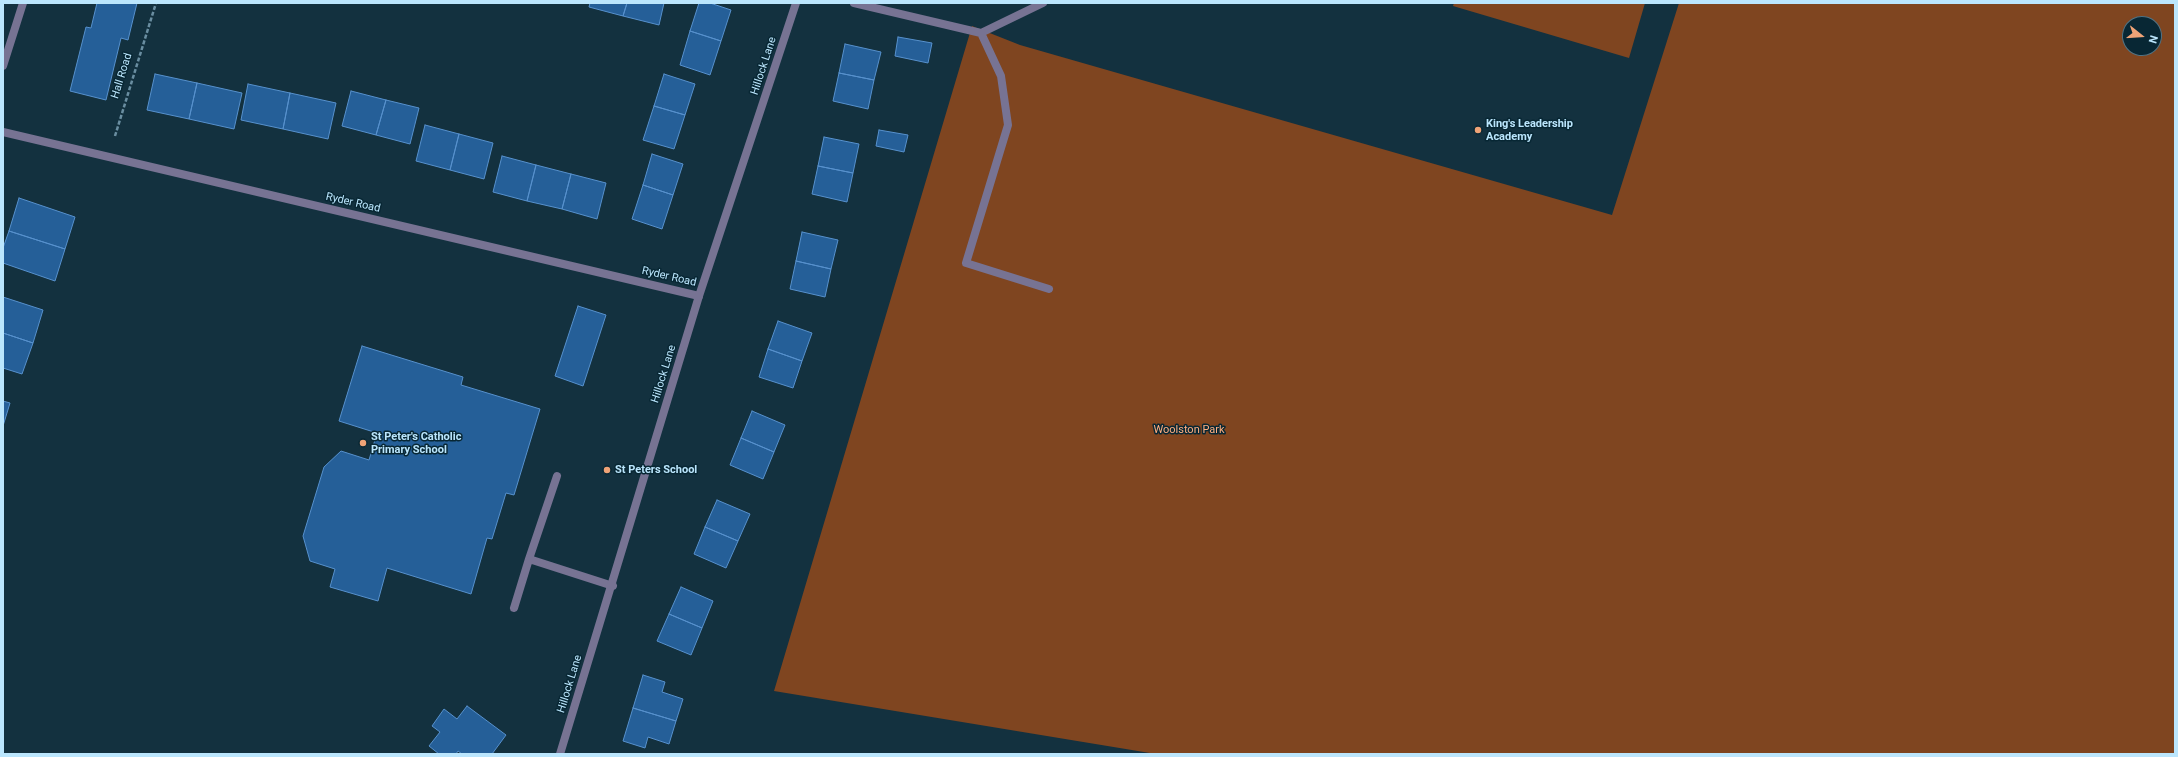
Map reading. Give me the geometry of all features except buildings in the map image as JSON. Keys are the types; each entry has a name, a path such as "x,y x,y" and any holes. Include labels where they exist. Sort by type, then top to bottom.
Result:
{"street":[{"path":"3,66 23,3"},
{"name":"Hillock Lane","path":"560,754 699,296 796,3"},
{"path":"854,3 981,32 1043,3"},
{"path":"981,32 1001,76 1008,125 966,263 1049,289"},
{"name":"Ryder Road","path":"3,132 699,296"},
{"path":"514,608 557,476"},
{"path":"529,559 612,586"}],"path":[{"name":"Hall Road","path":"109,156 156,3"}],"green space":[{"path":"1454,3 1645,3 1629,58 1453,6"},
{"name":"Woolston Park","path":"1679,3 2175,3 2175,754 1156,754 774,691 972,26 1020,45 1612,215"}],"place":[{"name":"King's Leadership Academy","path":"1478,130"},
{"name":"St Peter's Catholic Primary School","path":"363,443"},
{"name":"St Peters School","path":"607,470"}]}
